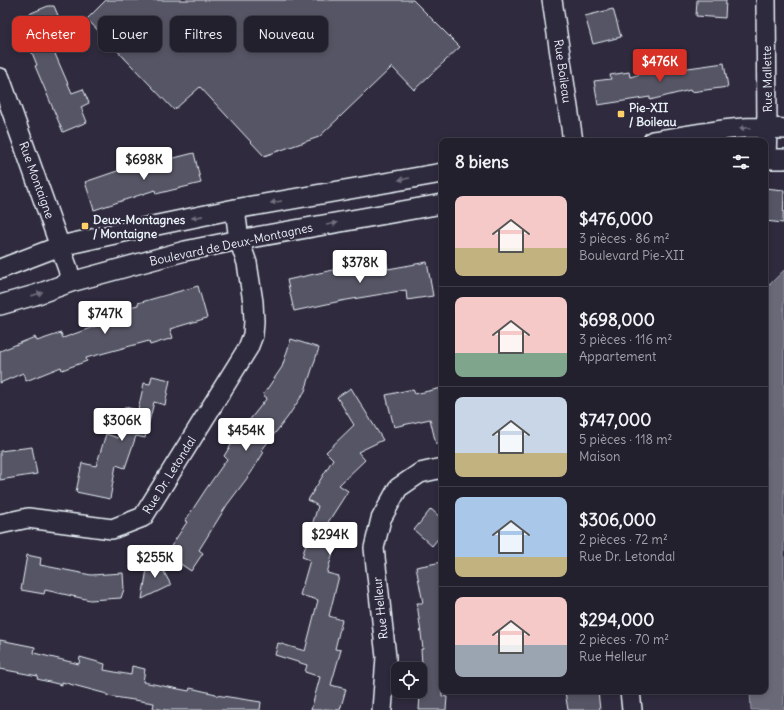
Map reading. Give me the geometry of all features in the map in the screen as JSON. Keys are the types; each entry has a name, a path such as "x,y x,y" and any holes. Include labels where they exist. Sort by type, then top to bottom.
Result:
{"street":[{"name":"Rue Boileau","path":"552,0 574,138"},
{"name":"Rue Mallette","path":"766,0 776,129 772,159"},
{"name":"Rue Montaigne","path":"0,78 68,269 70,282"},
{"path":"672,138 724,130 776,129"},
{"path":"0,269 60,246 133,230 439,174"},
{"name":"Boulevard de Deux-Montagnes","path":"0,305 35,295 70,282 185,251 439,205"},
{"name":"Rue Dr. Letondal","path":"0,524 28,518 112,529 144,517 248,348 253,335 253,302 246,263 239,240 235,210"},
{"name":"Rue Helleur","path":"382,710 386,657 374,548 379,526 381,519 398,488 420,473 439,469"},
{"path":"630,694 632,710"}],"water":[{"path":"784,270 784,710 751,710 750,694 768,694 768,286"}],"building":[{"path":"106,0 413,0 460,47 414,90 392,67 319,137 264,156 200,87 174,110 119,52 162,52 162,16 98,16 98,31 90,22 90,16"},
{"path":"697,0 726,0 725,18 696,16"},
{"path":"48,6 54,6 58,16 24,16"},
{"path":"613,9 621,37 593,44 585,16"},
{"path":"32,52 54,52 72,93 83,89 89,103 81,107 87,122 63,132 35,66 37,65"},
{"path":"679,63 681,69 724,63 728,87 691,92 690,90 650,100 650,97 598,105 594,81 611,79 610,75 629,72 630,77"},
{"path":"194,153 201,183 156,194 155,190 94,210 85,182 129,167 130,169"},
{"path":"768,188 784,190 783,223 768,221"},
{"path":"386,260 388,269 427,262 433,296 407,300 406,290 294,311 287,280"},
{"path":"198,286 207,318 170,329 173,338 150,345 149,341 86,358 87,361 62,370 61,367 26,381 23,373 0,383 0,351 35,337 37,341 61,333 63,338 96,326 94,316 138,305 138,303"},
{"path":"291,339 319,348 305,391 287,418 261,451 264,452 251,473 227,505 199,550 203,553 191,571 166,554 187,522 185,521 227,459 224,456 236,437 267,398 263,395 282,367"},
{"path":"152,376 170,380 165,405 154,402 145,438 136,436 125,468 116,465 110,499 76,492 82,463 96,466 106,434 118,438 125,407 138,410 144,383 150,384"},
{"path":"351,388 383,440 358,452 365,460 339,485 348,491 323,530 338,535 327,573 339,576 329,616 342,620 335,649 341,650 331,685 346,689 340,710 311,710 320,677 305,672 307,665 275,655 278,643 305,651 318,600 300,595 310,560 302,557 318,506 308,500 333,459 326,452 354,425 337,397"},
{"path":"413,389 415,394 439,389 439,444 436,444 430,419 394,427 386,395"},
{"path":"32,447 37,474 0,480 0,451"},
{"path":"431,509 439,516 439,538 432,546 414,530"},
{"path":"27,555 41,558 40,565 91,575 123,573 124,589 121,598 90,600 45,590 44,594 21,590"},
{"path":"157,559 171,585 142,599 148,563"},
{"path":"439,563 439,694 447,697 446,710 419,710 420,698 427,698 427,662 422,662 421,649 423,649 417,603 423,603 416,567"},
{"path":"0,640 35,647 34,653 79,664 80,657 105,664 104,670 131,675 132,666 145,669 143,682 189,691 190,688 216,695 261,702 260,710 166,710 153,708 154,703 107,696 107,694 62,682 62,685 37,679 38,676 0,669"},
{"path":"565,694 598,694 600,710 568,710"}],"place":[{"name":"Pie-XII / Boileau","path":"621,114"},
{"name":"Deux-Montagnes / Montaigne","path":"85,226"}]}
